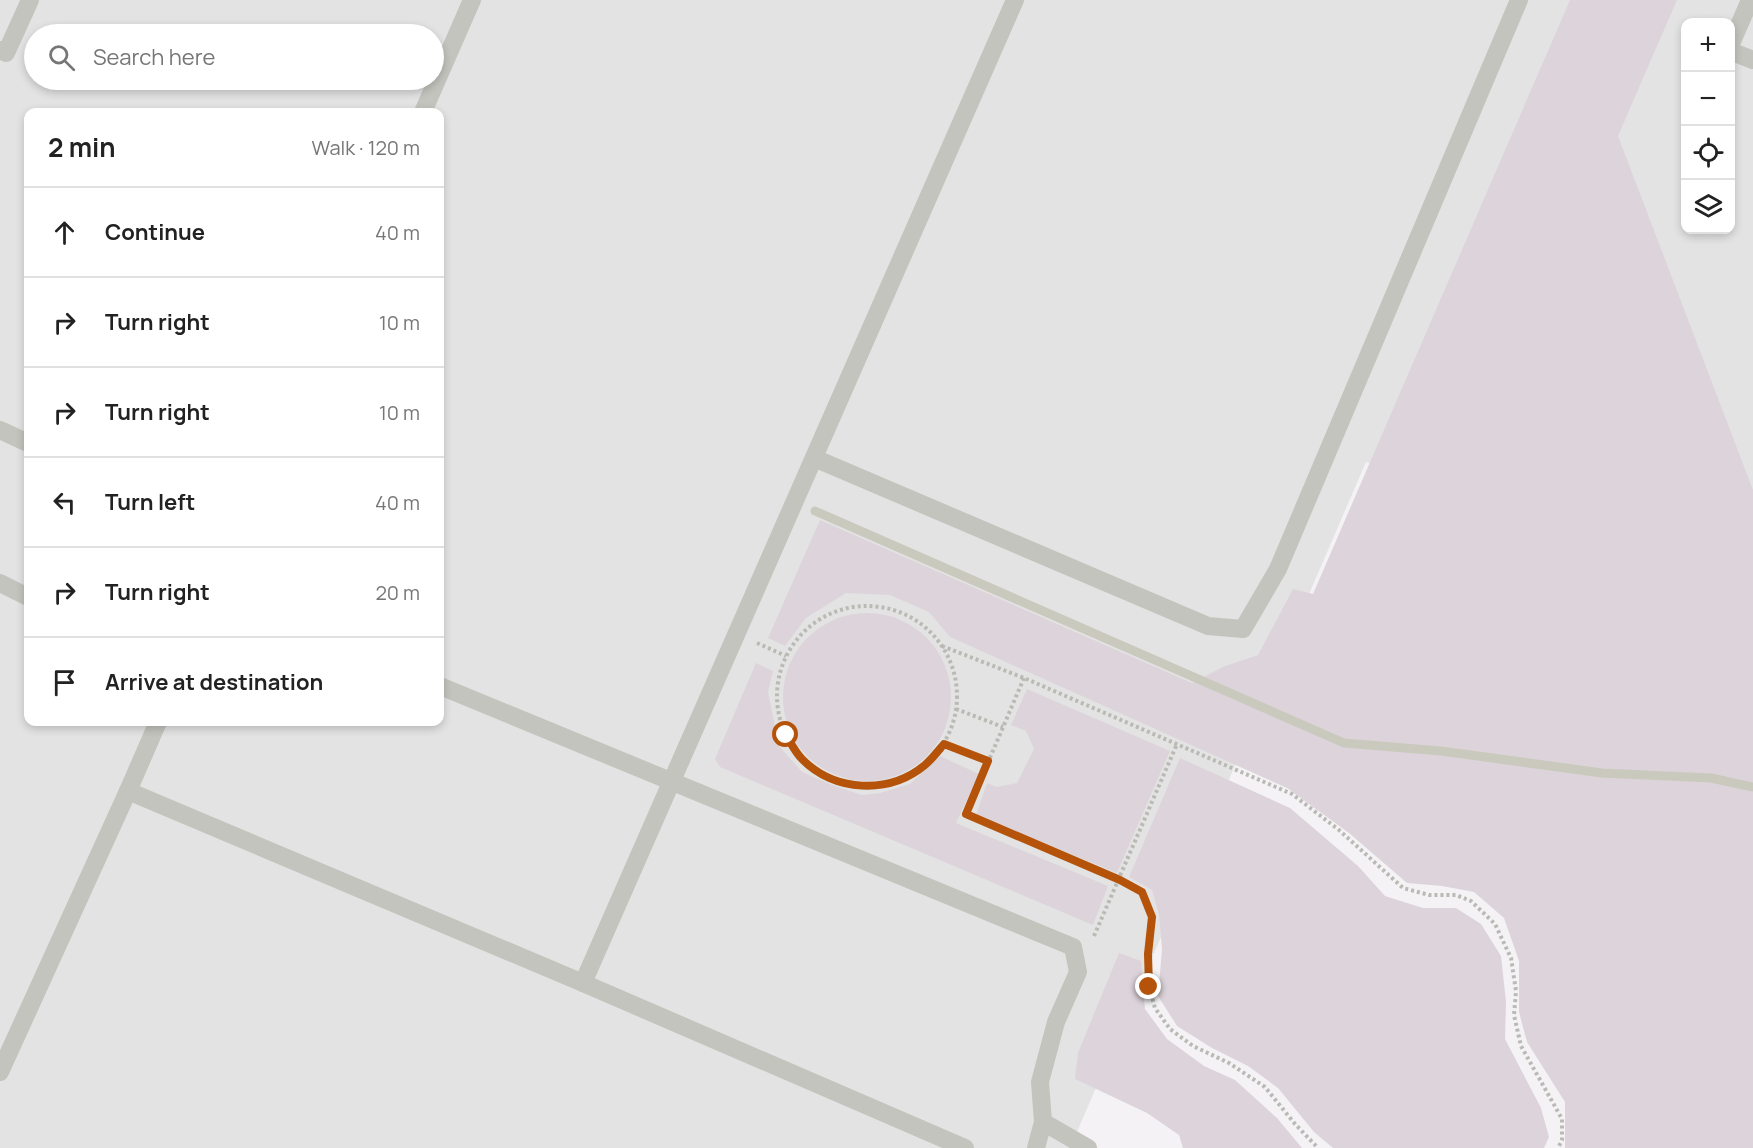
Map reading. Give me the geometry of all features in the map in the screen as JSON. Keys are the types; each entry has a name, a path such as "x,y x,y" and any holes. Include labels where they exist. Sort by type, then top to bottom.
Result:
{"lane":[{"path":"0,50 6,53 30,0"},
{"path":"444,64 472,0"},
{"path":"583,983 1015,0"},
{"path":"814,458 1208,626 1243,629 1278,569 1520,0"},
{"path":"1735,36 1750,0"},
{"path":"1735,53 1753,60"},
{"path":"425,108 433,90"},
{"path":"0,430 24,441"},
{"path":"0,583 24,595"},
{"path":"444,688 1073,947 1078,972 1056,1022 1040,1082 1043,1122 1036,1148"},
{"path":"0,1072 156,726"},
{"path":"128,791 583,983 965,1148"},
{"path":"1043,1122 1088,1148"}],"path":[{"path":"875,606 901,612 924,626 942,645 952,665 957,687 956,709 952,727 944,744 925,765 903,779 876,786 849,785 823,775 801,758 786,735 778,709 778,682 786,656 802,634 823,617 848,608 875,606"},
{"path":"942,645 1292,794 1339,830 1403,888 1430,895 1456,895 1471,901 1495,924 1510,958 1516,991 1514,1015 1521,1046 1562,1119 1562,1140 1557,1148"},
{"path":"1024,678 966,814 1120,880 1142,892 1152,917 1148,954 1149,987 1155,1008 1170,1029 1193,1046 1229,1063 1265,1087 1318,1148"},
{"path":"956,709 1003,727"},
{"path":"944,744 988,761"},
{"path":"1078,972 1178,744"}],"shaded area":[{"path":"0,0 1753,0 1753,629 1366,462 1070,1148 0,1148"},
{"path":"1570,0 1677,0 1618,136 1753,490 1753,1148 1565,1148 1565,1102 1527,1042 1519,1012 1519,961 1504,918 1474,892 1407,883 1349,833 1287,788 950,637 929,612 890,595 846,593 806,618 785,646 768,638 820,520 1192,683 1225,666 1258,655 1293,589 1313,594"},
{"path":"867,613 899,620 913,627 926,638 937,651 944,665 951,697 944,729 937,743 926,756 913,767 899,774 867,781 835,774 821,767 808,756 797,743 790,729 783,697 790,665 797,651 808,638 821,627 835,620"},
{"path":"756,663 773,671 768,692 779,746 802,772 862,795 880,793 910,784 940,756 979,774 956,823 1108,886 1093,925 720,767 715,759"},
{"path":"1027,689 1170,751 1117,873 976,815 987,783 997,787 1017,783 1034,749 1026,731 1011,725"},
{"path":"1180,758 1290,808 1358,866 1385,896 1423,908 1456,908 1481,924 1501,956 1506,1002 1505,1039 1541,1108 1549,1137 1544,1148 1333,1148 1314,1132 1278,1088 1248,1066 1212,1048 1177,1026 1158,996 1162,949 1159,914 1152,890 1129,877"},
{"path":"1119,953 1141,961 1145,1009 1167,1039 1204,1066 1235,1080 1277,1118 1302,1148 1183,1148 1179,1135 1147,1113 1075,1079 1078,1053"}],"waterway":[{"path":"815,511 1344,743 1441,751 1602,773 1711,778 1753,787"}],"route":[{"path":"786,735 801,758 823,775 849,785 876,786 903,779 925,765 944,744 988,761 966,814 1120,880 1142,892 1152,917 1148,954 1149,987"}]}
